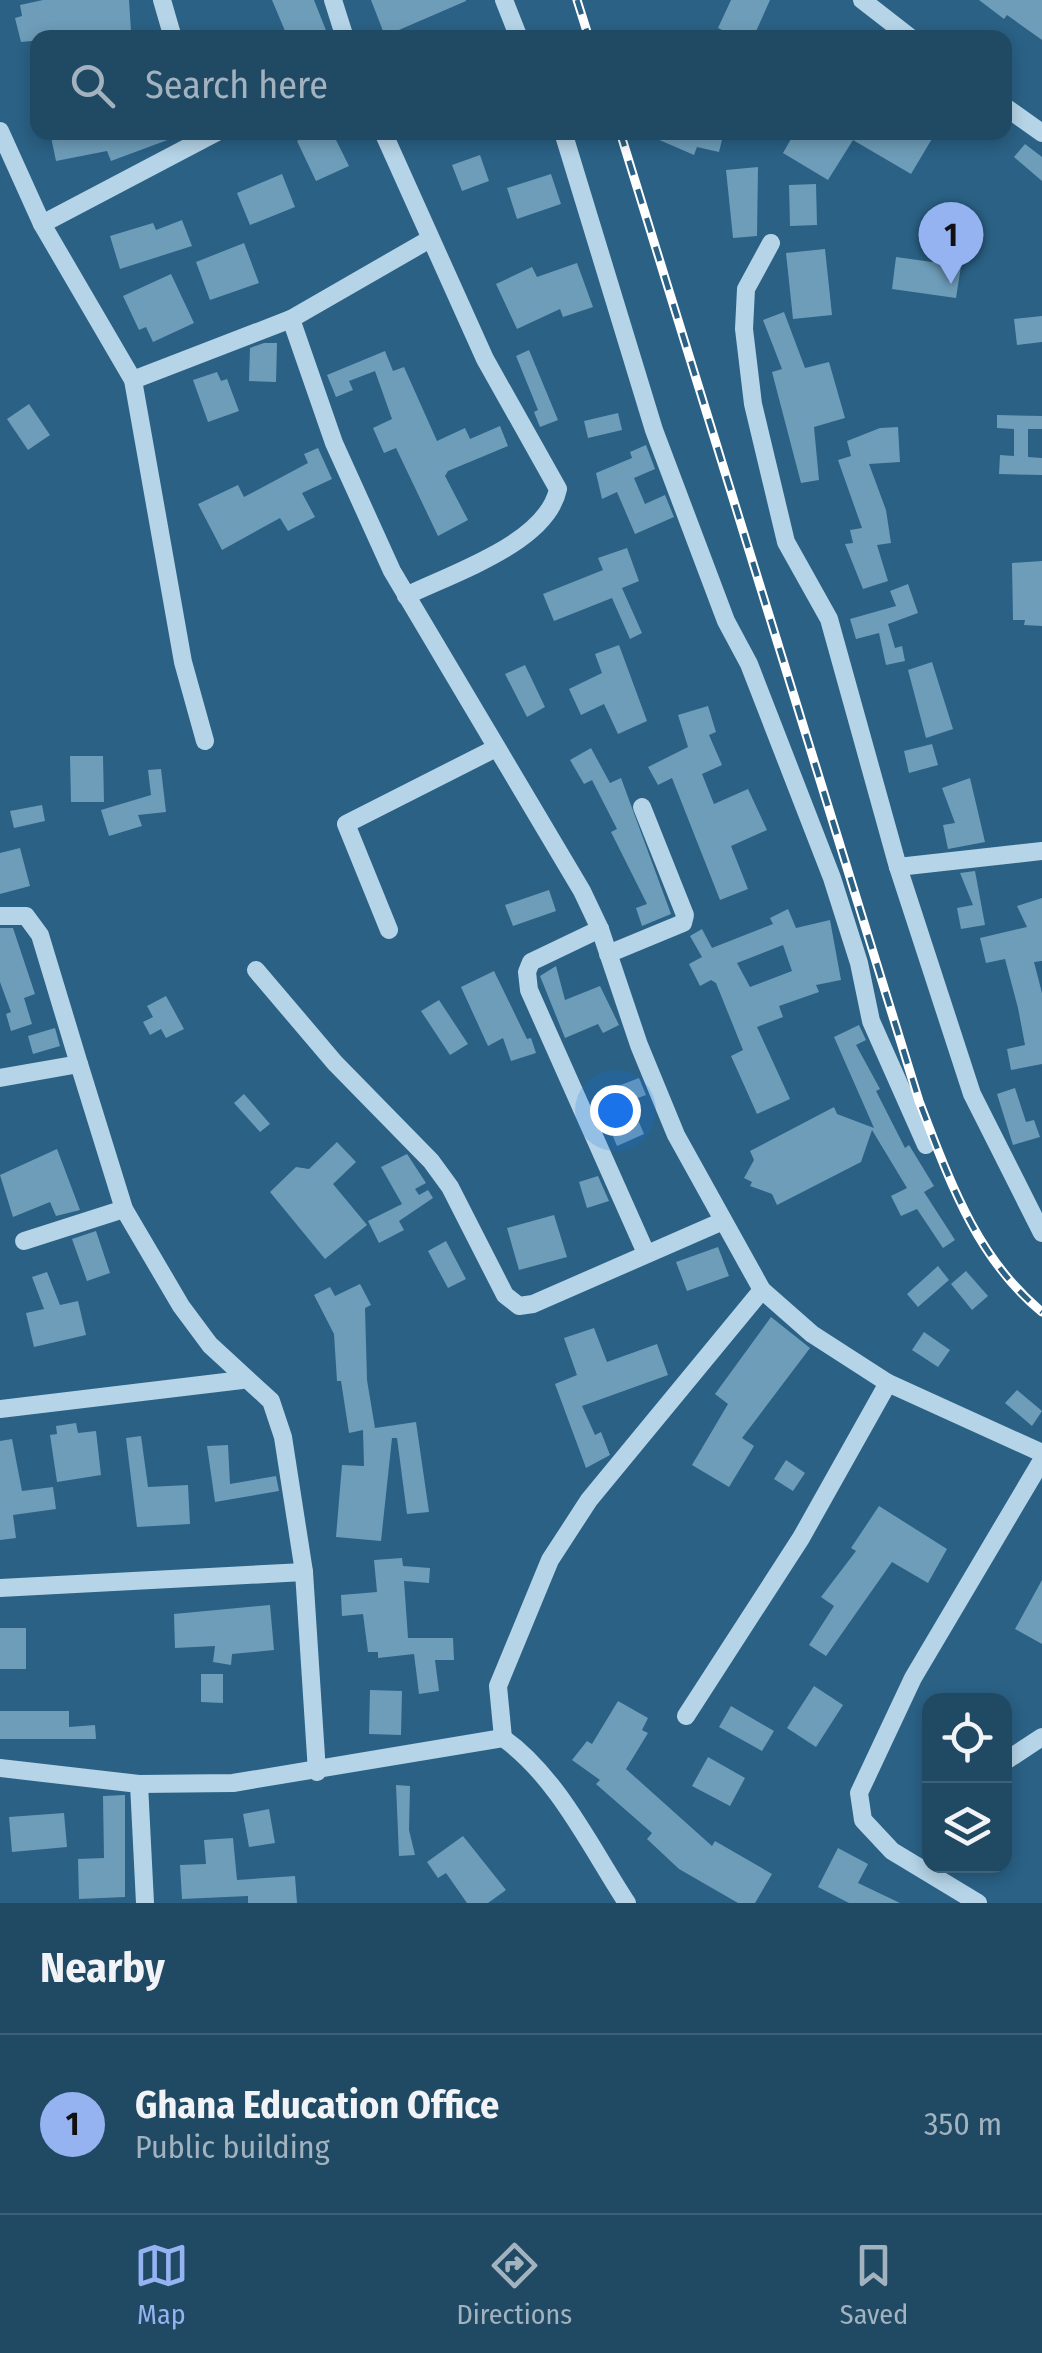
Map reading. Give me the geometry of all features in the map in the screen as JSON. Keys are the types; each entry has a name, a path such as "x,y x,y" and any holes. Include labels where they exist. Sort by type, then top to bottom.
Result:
{"street":[{"path":"162,0 170,30"},
{"path":"504,0 516,30"},
{"path":"862,0 901,30"},
{"path":"340,2 344,30"},
{"path":"1012,112 1042,133"},
{"path":"0,132 42,224 133,380 182,662 205,742"},
{"path":"42,224 202,140"},
{"path":"387,140 485,359 558,489 554,510 534,532 406,596"},
{"path":"565,140 654,430 726,621 750,664 832,878 859,962 870,1022 926,1145"},
{"path":"133,380 291,319 430,239"},
{"path":"771,243 746,289 744,329 753,404 786,542 828,619 898,867 972,1094 1042,1232"},
{"path":"291,319 334,443 406,596 600,929 676,1135 762,1290 812,1334 888,1382 1042,1456 913,1678 859,1793 862,1820 892,1851 978,1903"},
{"path":"389,930 346,824 496,748"},
{"path":"608,954 678,928 685,915 642,807"},
{"path":"898,867 1042,851"},
{"path":"0,916 26,916 40,935 124,1210 181,1306 242,1380 270,1402 283,1437 304,1572 317,1772"},
{"path":"600,929 531,962 527,972 529,990 646,1252"},
{"path":"256,970 335,1063 431,1160 450,1187 505,1295 519,1306 533,1304 723,1221"},
{"path":"0,1078 79,1064"},
{"path":"24,1241 124,1210"},
{"path":"502,1738 498,1686 550,1560 589,1500 762,1290"},
{"path":"0,1409 242,1380"},
{"path":"686,1716 801,1538 888,1382"},
{"path":"0,1588 304,1572"},
{"path":"1012,1757 1042,1737"},
{"path":"0,1768 139,1784 232,1783 317,1772 502,1738 522,1752 547,1782 627,1903"},
{"path":"139,1784 144,1903"}],"building":[{"path":"43,0 129,0 131,30 30,30 30,41 21,42 15,18 22,16 20,5"},
{"path":"272,0 314,0 326,30 285,30"},
{"path":"371,0 466,0 399,30 383,30"},
{"path":"731,0 770,0 757,30 718,28"},
{"path":"979,0 1042,0 1042,40 1007,15 1004,19"},
{"path":"52,140 167,140 111,161 107,151 56,161"},
{"path":"336,140 349,166 316,181 297,141"},
{"path":"659,140 722,140 719,152 697,147 694,155"},
{"path":"790,140 853,140 828,180 783,153"},
{"path":"853,140 931,140 911,174"},
{"path":"1025,144 1042,157 1042,181 1014,157"},
{"path":"480,155 489,181 462,191 452,165"},
{"path":"758,167 757,236 733,238 726,170"},
{"path":"282,174 295,207 250,225 237,193"},
{"path":"551,174 561,204 517,219 507,188"},
{"path":"816,184 817,225 790,226 789,185"},
{"path":"182,220 192,246 120,269 110,236 153,223 156,230"},
{"path":"244,243 259,283 210,300 196,262"},
{"path":"825,249 832,315 793,319 786,253"},
{"path":"896,257 961,266 956,298 892,289"},
{"path":"577,263 593,307 563,317 560,309 517,329 496,284 532,267 537,277"},
{"path":"171,274 194,323 153,342 146,327 139,330 123,296"},
{"path":"784,312 805,368 829,362 845,418 814,427 819,480 801,483 772,372 782,369 763,320"},
{"path":"1042,316 1042,342 1017,345 1014,319"},
{"path":"277,343 276,382 249,381 250,348"},
{"path":"529,350 558,420 540,427 534,412 538,410 516,356"},
{"path":"385,351 393,371 404,367 437,441 465,428 470,439 500,426 508,446 448,471 445,476 468,520 438,536 396,448 384,453 373,428 392,419 375,371 349,381 353,390 336,397 327,375"},
{"path":"217,372 221,381 227,379 239,411 208,422 193,380"},
{"path":"29,404 50,435 28,450 7,419"},
{"path":"618,413 622,430 588,438 584,421"},
{"path":"997,415 1042,416 1042,429 1028,429 1028,457 1042,458 1042,475 999,474 1000,455 1014,456 1014,429 997,428"},
{"path":"898,427 900,462 869,464 886,510 891,543 877,545 888,581 863,589 845,544 853,543 850,530 862,528 838,460 851,456 847,441 880,428"},
{"path":"646,445 655,469 634,478 645,504 665,495 674,517 635,534 617,492 602,499 596,473 632,458 630,452"},
{"path":"318,448 332,479 302,493 315,517 288,531 280,518 222,550 198,504 238,485 244,497 308,463 304,454"},
{"path":"627,548 639,581 622,588 642,633 630,639 612,598 554,621 543,594 603,570 598,558"},
{"path":"1042,561 1042,626 1024,625 1025,620 1013,620 1012,563"},
{"path":"908,584 918,613 888,624 895,648 902,646 905,661 886,665 879,633 856,639 850,619 896,606 890,591"},
{"path":"619,645 647,721 618,734 604,704 581,715 569,689 602,673 595,654"},
{"path":"932,662 953,729 926,738 908,670"},
{"path":"525,665 545,707 527,717 505,674"},
{"path":"708,706 716,732 709,735 722,765 702,774 714,804 748,789 767,830 731,846 748,889 720,900 672,778 658,785 648,767 688,747 678,715"},
{"path":"932,744 938,765 909,773 904,751"},
{"path":"591,748 610,783 621,778 671,914 642,926 636,908 647,904 611,832 617,829 592,780 584,784 570,760"},
{"path":"70,756 103,756 104,802 71,802"},
{"path":"161,769 166,812 138,815 142,826 109,836 101,810 151,795 148,770"},
{"path":"970,778 985,842 948,849 943,825 955,823 942,788"},
{"path":"42,805 45,821 14,828 10,811"},
{"path":"20,848 30,886 0,894 0,853"},
{"path":"975,871 985,925 961,929 957,908 973,905 960,873"},
{"path":"549,890 556,911 513,926 505,905"},
{"path":"1042,898 1042,961 1034,962 1042,993 1042,1064 1011,1070 1007,1049 1025,1045 1018,1008 1005,959 986,963 980,938 1027,927 1017,906"},
{"path":"788,909 796,928 830,920 841,980 816,985 819,992 779,1006 783,1017 757,1027 790,1099 757,1114 731,1056 743,1050 716,983 711,980 700,986 689,964 702,957 690,936 702,929 712,948 773,924 770,918","holes":["783,945 792,971 750,987 737,963"]},
{"path":"0,928 13,928 35,994 24,998 32,1024 11,1031 6,1014 11,1012 0,982"},
{"path":"556,966 565,1000 600,986 619,1025 603,1033 598,1024 565,1038 540,976"},
{"path":"494,971 536,1053 511,1061 503,1038 488,1046 461,987"},
{"path":"166,996 184,1029 166,1038 161,1029 150,1035 143,1022 153,1017 147,1006"},
{"path":"439,1000 468,1044 450,1055 421,1011"},
{"path":"859,1025 866,1040 856,1045 880,1089 876,1091 905,1148 909,1145 934,1186 924,1192 955,1240 943,1248 917,1209 901,1216 891,1196 907,1188 872,1130 861,1162 777,1205 772,1194 750,1186 752,1182 744,1178 754,1160 750,1151 834,1107 837,1114 874,1128 834,1037"},
{"path":"55,1028 60,1046 33,1054 28,1036"},
{"path":"639,1078 646,1095 630,1101 644,1134 617,1146 606,1120 614,1117 605,1091"},
{"path":"1015,1088 1026,1122 1034,1120 1040,1137 1013,1145 997,1094"},
{"path":"244,1094 270,1124 260,1132 234,1103"},
{"path":"337,1142 356,1162 333,1184 367,1225 325,1259 270,1192 296,1167 309,1169"},
{"path":"57,1149 80,1210 56,1216 50,1202 13,1217 0,1175"},
{"path":"407,1154 426,1183 415,1189 419,1195 428,1190 433,1198 399,1221 404,1230 379,1243 368,1221 402,1204 381,1167"},
{"path":"598,1176 609,1201 587,1208 579,1182"},
{"path":"554,1215 567,1257 519,1270 507,1228"},
{"path":"96,1231 110,1273 87,1281 72,1239"},
{"path":"446,1241 466,1279 448,1288 428,1251"},
{"path":"718,1247 729,1276 687,1291 676,1262"},
{"path":"938,1266 949,1280 918,1307 907,1294"},
{"path":"966,1271 988,1296 972,1310 951,1284"},
{"path":"47,1272 60,1305 78,1301 86,1335 34,1347 26,1313 44,1309 32,1277"},
{"path":"360,1284 371,1305 365,1308 367,1380 375,1428 416,1422 429,1512 407,1514 397,1438 392,1438 381,1541 336,1537 342,1465 364,1466 363,1430 349,1433 341,1381 337,1381 334,1334 314,1295 330,1287 335,1296"},
{"path":"771,1317 810,1348 742,1438 754,1446 729,1487 692,1465 728,1404 715,1394"},
{"path":"594,1328 607,1362 657,1344 668,1375 582,1406 595,1435 601,1432 610,1455 586,1468 555,1384 577,1375 564,1338"},
{"path":"924,1332 950,1350 938,1367 912,1350"},
{"path":"1017,1390 1042,1411 1032,1426 1005,1403"},
{"path":"76,1423 78,1433 96,1431 101,1475 57,1482 50,1435 57,1434 56,1426"},
{"path":"141,1436 148,1487 188,1485 190,1524 137,1527 126,1438"},
{"path":"12,1439 22,1491 53,1487 56,1509 13,1515 16,1538 0,1540 0,1441"},
{"path":"228,1445 230,1484 276,1476 279,1491 215,1502 207,1446"},
{"path":"786,1460 805,1473 793,1491 774,1479"},
{"path":"879,1506 947,1549 928,1583 892,1562 826,1656 809,1645 834,1606 821,1597 856,1551 851,1548"},
{"path":"402,1558 403,1566 430,1568 429,1583 404,1581 408,1638 453,1638 454,1660 435,1660 439,1691 419,1694 414,1654 378,1658 378,1652 368,1652 363,1614 342,1616 341,1595 377,1592 374,1560"},
{"path":"1042,1580 1042,1644 1015,1629"},
{"path":"270,1605 274,1650 232,1654 231,1665 213,1662 215,1646 175,1648 174,1614"},
{"path":"0,1628 26,1628 26,1669 0,1669"},
{"path":"201,1674 223,1674 223,1703 201,1702"},
{"path":"814,1686 843,1705 816,1747 787,1728"},
{"path":"370,1690 402,1691 401,1735 369,1734"},
{"path":"618,1701 648,1718 642,1730 648,1733 626,1769 712,1846 715,1841 772,1874 755,1903 738,1903 679,1869 647,1839 652,1833 596,1784 600,1780 572,1760 587,1741 592,1744"},
{"path":"731,1706 774,1731 762,1751 719,1727"},
{"path":"0,1711 69,1711 69,1727 95,1725 96,1739 0,1739"},
{"path":"708,1757 745,1778 730,1806 692,1786"},
{"path":"396,1785 410,1786 409,1830 415,1855 399,1856"},
{"path":"125,1795 125,1897 79,1899 78,1859 104,1858 103,1796"},
{"path":"269,1809 275,1843 249,1847 243,1814"},
{"path":"64,1813 67,1847 12,1852 9,1817"},
{"path":"463,1836 506,1890 488,1903 467,1903 446,1873 438,1878 427,1862"},
{"path":"233,1838 237,1880 295,1876 297,1903 248,1903 248,1896 182,1899 180,1865 206,1864 204,1840"},
{"path":"838,1848 868,1864 858,1883 900,1903 849,1903 818,1887"}],"railway":[{"path":"577,0 586,30"},
{"path":"622,140 919,1101 954,1188 982,1242 1019,1291 1042,1312"}],"place":[{"name":"Ghana Education Office","path":"951,284"}]}
